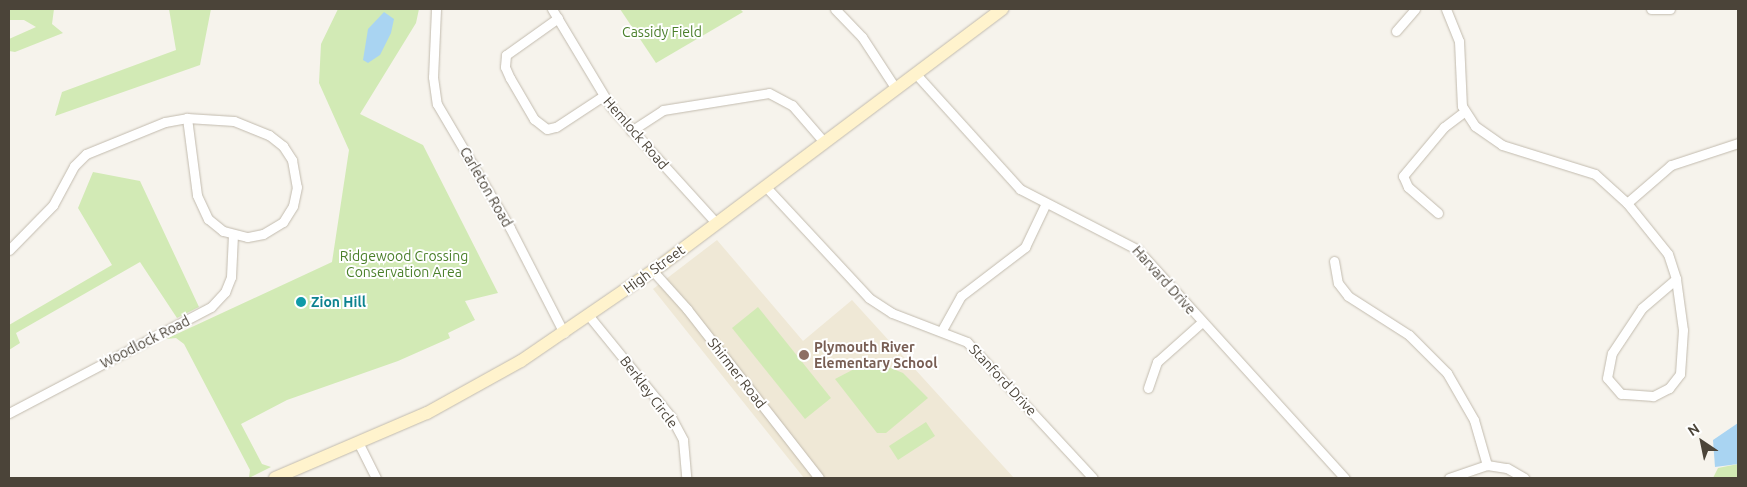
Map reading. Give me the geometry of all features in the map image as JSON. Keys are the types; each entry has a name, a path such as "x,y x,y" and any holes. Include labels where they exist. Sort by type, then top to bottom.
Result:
{"main road":[{"name":"High Street","path":"275,478 450,402 564,333 653,271 1002,9"}],"street":[{"name":"Carleton Road","path":"436,9 437,104 510,228 564,333"},
{"name":"Hemlock Road","path":"552,9 603,96 631,131 716,223"},
{"path":"835,9 862,37 896,88"},
{"path":"1396,32 1415,9"},
{"path":"1446,9 1459,41 1459,93 1464,112 1492,140 1596,174 1627,203 1665,247 1676,278 1684,351 1680,374 1668,388 1653,396 1634,397 1614,391 1606,372 1618,341 1642,308 1676,278"},
{"path":"1651,9 1670,9"},
{"path":"558,18 506,55 504,67 515,87 534,119 547,128 560,125 603,96"},
{"name":"Harvard Drive","path":"916,74 1007,176 1045,205 1128,242 1345,478"},
{"path":"631,131 663,110 769,93 792,105 824,142"},
{"path":"1438,213 1408,187 1403,176 1444,127 1464,112"},
{"path":"9,250 53,205 74,166 86,154 165,122 187,118 215,118 251,126 276,140 292,160 297,187 290,213 263,234 233,235 214,225 200,203 187,118"},
{"path":"1627,203 1671,166 1738,143"},
{"name":"Stanford Drive","path":"766,187 868,298 892,313 942,330 976,350 1093,478"},
{"path":"942,330 961,296 1025,247 1045,205"},
{"name":"Woodlock Road","path":"9,413 211,307 225,292 232,277 233,235"},
{"path":"1334,261 1338,283 1348,296 1409,336 1447,373 1474,420 1487,465"},
{"name":"Shirmer Road","path":"653,271 688,309 819,478"},
{"name":"Berkley Circle","path":"589,316 671,417 683,440 686,478"},
{"path":"1148,388 1157,362 1202,322"},
{"path":"358,442 376,478"},
{"path":"1449,478 1487,465 1507,468 1524,478"}],"shaded area":[{"name":"Plymouth River Elementary School","path":"717,240 803,341 852,300 1014,478 804,478 653,289"}],"green space":[{"path":"9,9 54,9 52,24 63,33 15,52 9,51 9,39 36,27 24,20 9,20"},
{"path":"169,9 211,9 200,65 55,116 62,92 176,50"},
{"name":"Ridgewood Crossing Conservation Area","path":"338,9 419,9 416,23 360,114 423,145 498,293 465,301 475,320 448,333 450,338 398,361 287,400 241,424 262,464 271,467 249,478 250,470 184,344 176,338 166,339 332,262 349,150 319,83 321,44"},
{"name":"Cassidy Field","path":"620,9 740,9 743,12 656,63"},
{"path":"93,172 140,181 199,307 177,318 140,262 16,333 20,343 9,350 9,325 112,265 78,208"},
{"path":"758,307 831,398 805,419 732,328"},
{"path":"886,366 903,373 928,398 886,433 877,433 835,379 858,367"},
{"path":"926,422 935,436 898,460 889,446"},
{"path":"1738,464 1738,478 1713,478 1718,468"}],"water":[{"path":"384,12 394,19 391,33 380,55 368,63 363,60 368,29"},
{"path":"1738,423 1738,464 1715,467 1713,440"}],"place":[{"name":"Zion Hill","path":"301,302"},
{"name":"Plymouth River Elementary School","path":"804,355"}]}
